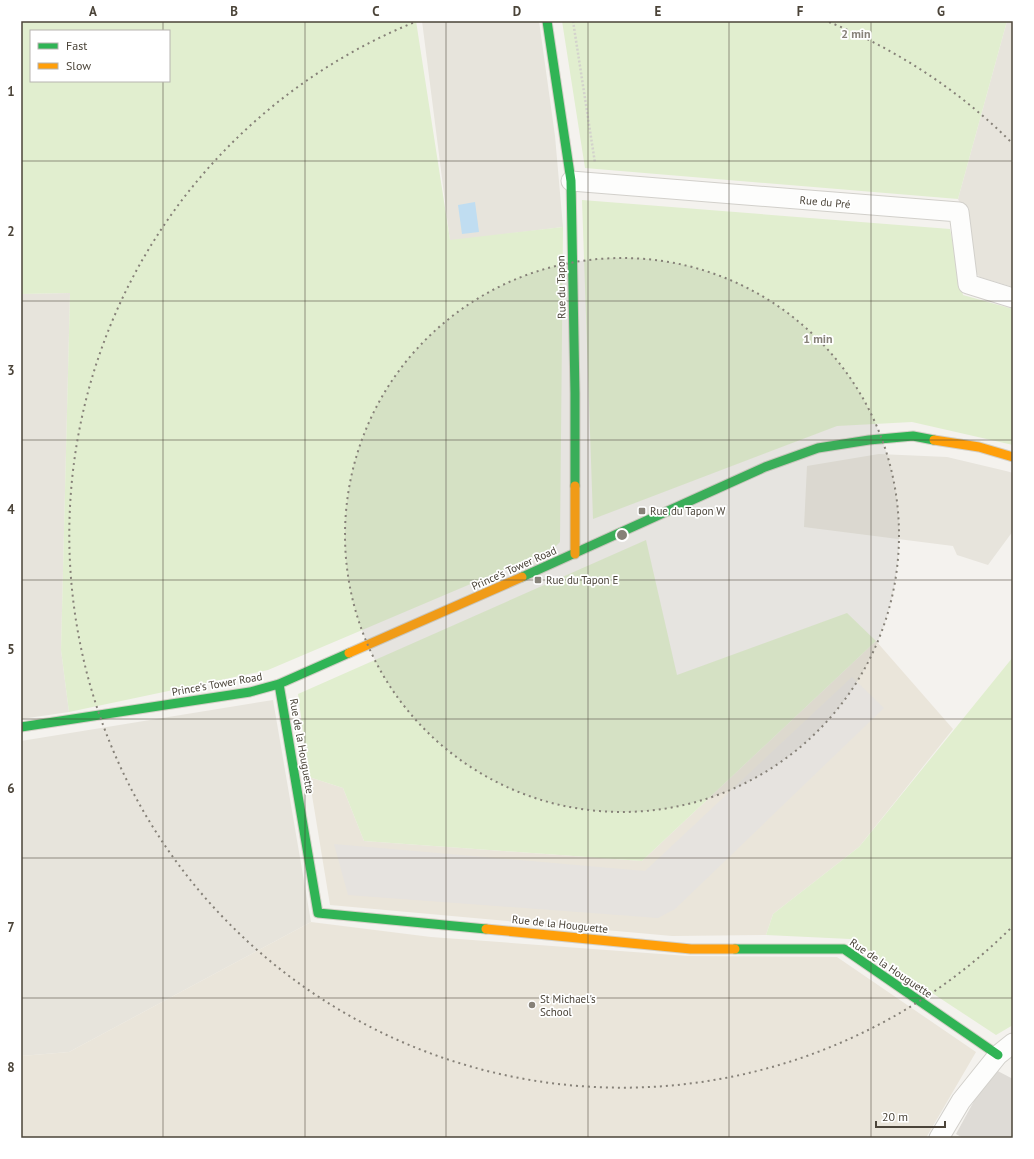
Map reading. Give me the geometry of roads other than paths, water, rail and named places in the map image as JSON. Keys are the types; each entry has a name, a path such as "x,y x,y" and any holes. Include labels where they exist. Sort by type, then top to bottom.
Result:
{"street":[{"name":"Rue du Tapon","path":"547,21 571,181 575,393 575,554"},
{"name":"Rue du Pré","path":"571,181 959,212 968,284 1013,298"},
{"name":"Prince's Tower Road","path":"21,727 250,692 279,684 575,554 765,467 818,448 869,440 913,436 979,447 1013,457"},
{"name":"Rue de la Houguette","path":"279,684 318,913 691,949 844,949 998,1055"},
{"path":"939,1138 961,1101 998,1055 1013,1043"}],"water":[{"path":"475,202 479,232 462,234 458,205"}],"place":[{"name":"Rue du Tapon W","path":"642,511"},
{"name":"Rue du Tapon E","path":"538,580"},
{"name":"St Michael's School","path":"532,1005"}]}
